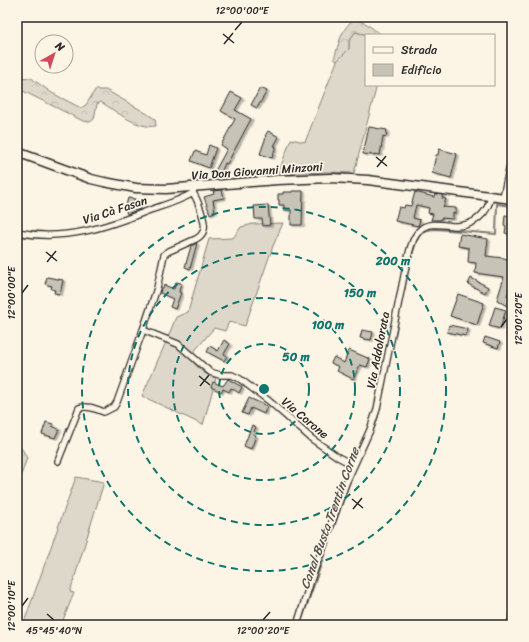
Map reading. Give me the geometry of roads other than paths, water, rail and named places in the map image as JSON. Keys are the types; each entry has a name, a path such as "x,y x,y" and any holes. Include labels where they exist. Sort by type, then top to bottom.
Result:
{"street":[{"name":"Via Don Giovanni Minzoni","path":"17,152 91,179 119,185 152,189 193,190 277,180 332,178 368,180 512,198"},
{"path":"502,197 512,156"},
{"name":"Via Cà Fasan","path":"17,232 36,236 51,236 87,232 103,228 177,201 193,190"},
{"path":"58,461 79,408 84,406 104,412 114,407 157,288 164,255 167,252 196,239 203,232 204,226 198,200 193,190"},
{"name":"Via Addolorata","path":"297,625 312,577 353,465 368,435 377,408 406,266 415,238 420,230 429,225 442,224 456,226 476,220 486,210 491,196"},
{"name":"Via Corone","path":"143,330 178,344 210,372 232,375 240,379 312,439 338,457 353,465"}],"waterway":[{"name":"Canal Busta Trentin Corne","path":"404,291 413,252 421,234 428,230 436,229 496,234 497,204 512,206"},
{"name":"Canal Busta Trentin Corne","path":"374,428 379,411"},
{"name":"Canal Busta Trentin Corne","path":"300,625 350,481"},
{"path":"506,625 512,609"}]}
